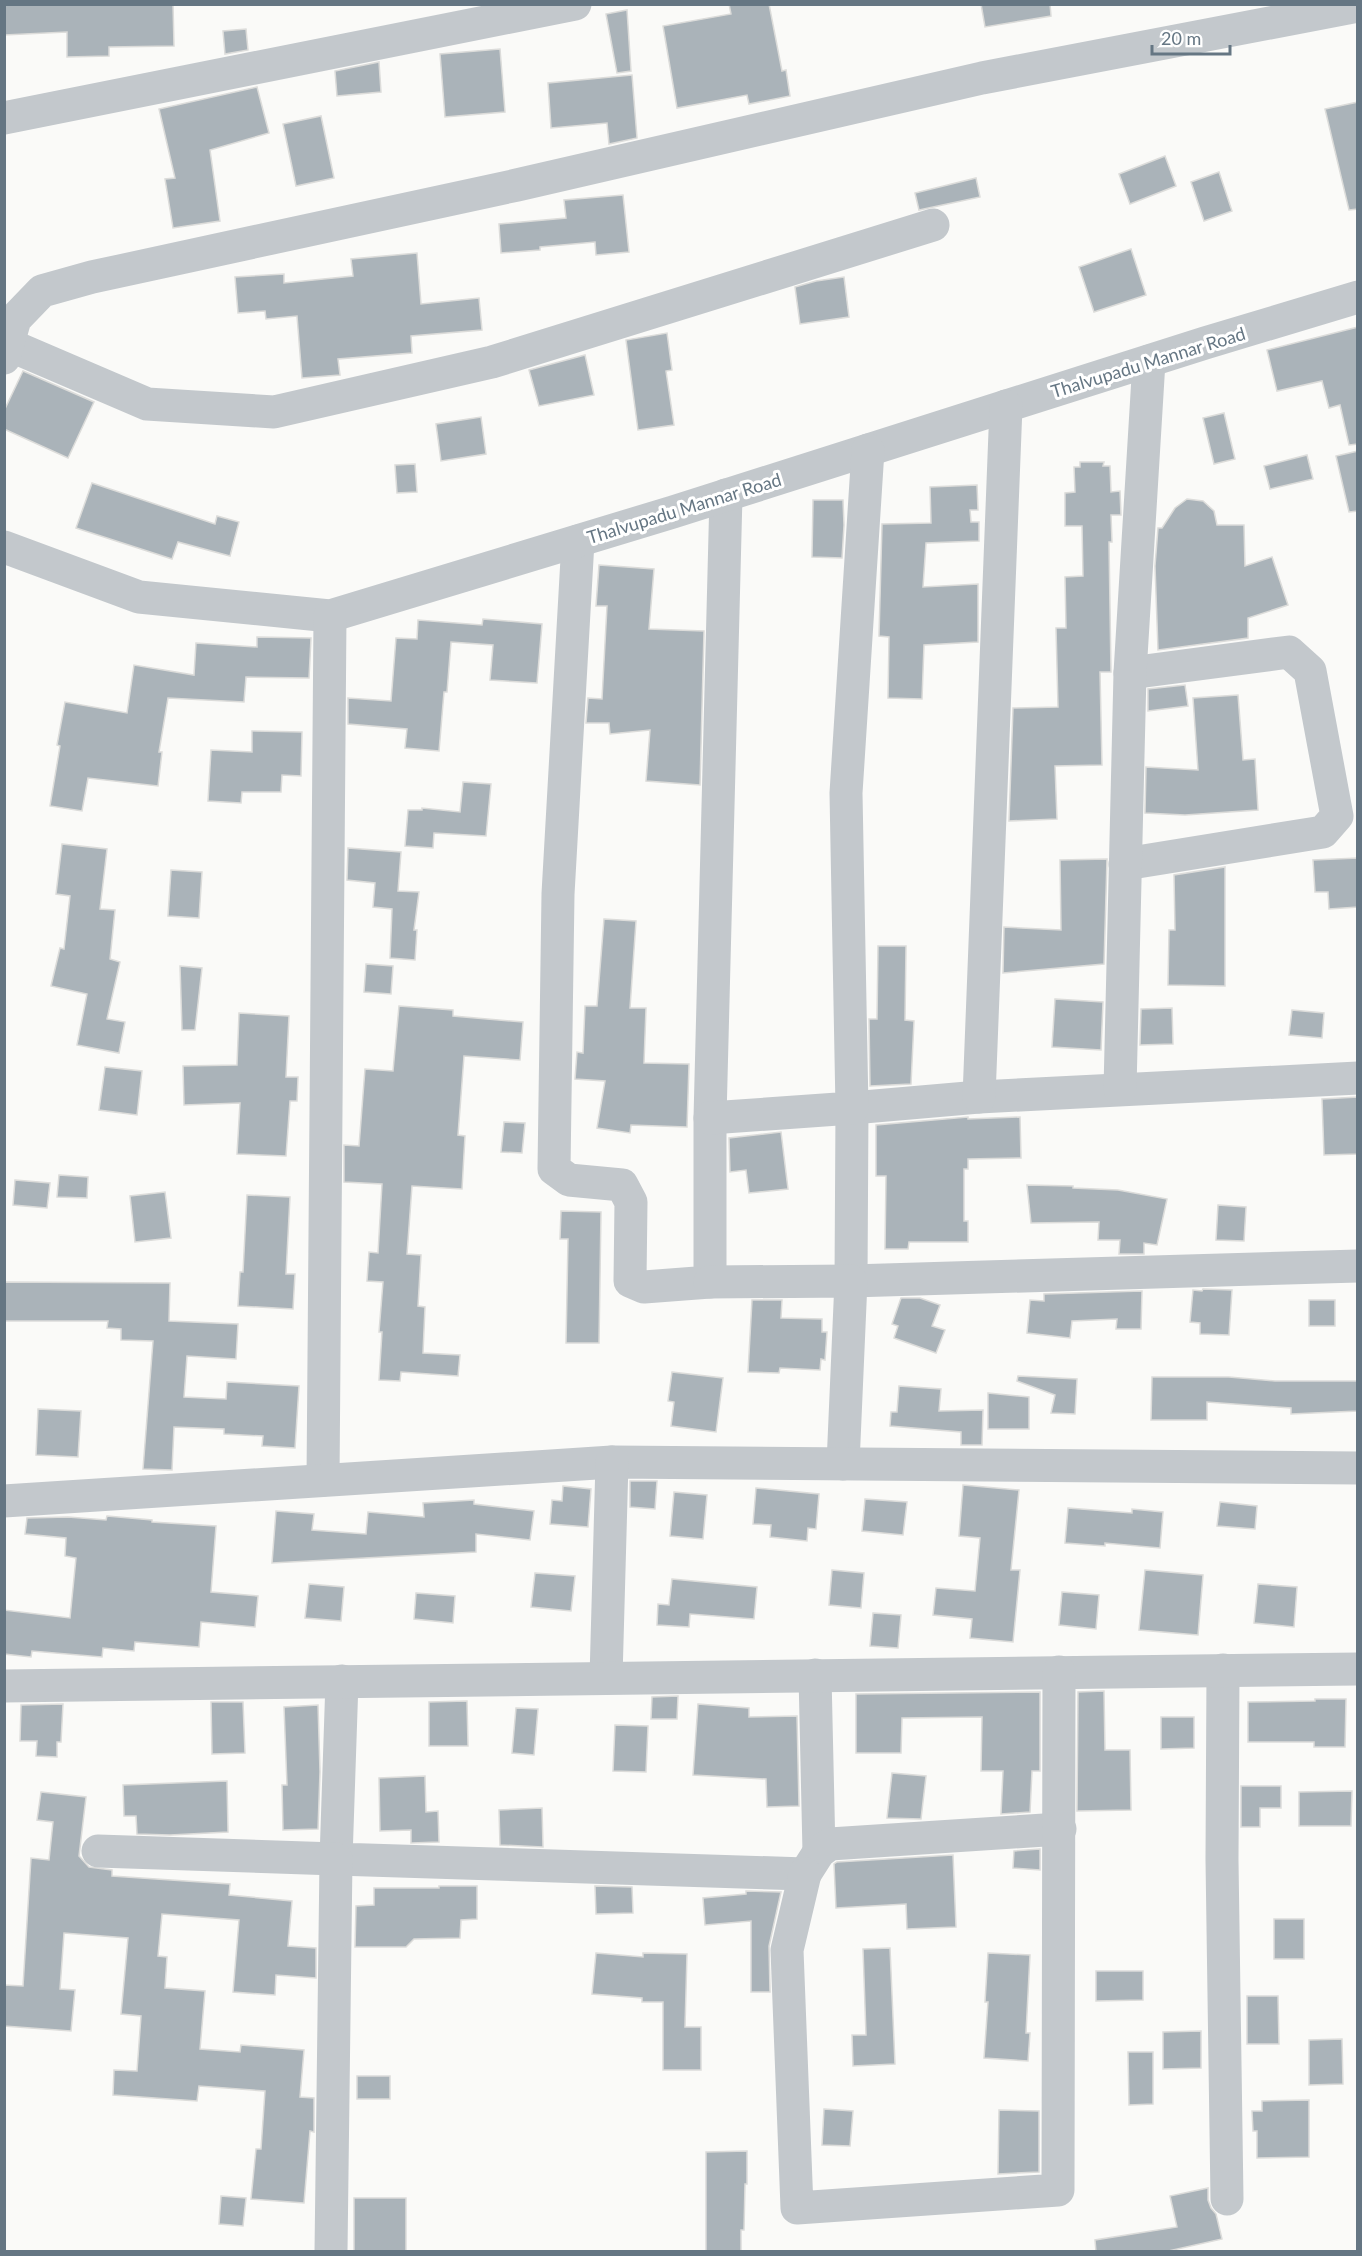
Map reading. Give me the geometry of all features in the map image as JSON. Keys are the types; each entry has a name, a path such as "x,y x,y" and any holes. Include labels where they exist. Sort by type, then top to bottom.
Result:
{"street":[{"path":"4,118 575,4"},
{"path":"933,225 492,362 274,412 147,404 6,351 15,319 42,291 92,277 528,182 982,78 1358,6"},
{"name":"Thalvupadu Mannar Road","path":"4,547 139,597 330,616 578,541 1358,297"},
{"path":"1120,1089 1130,673 1149,361"},
{"path":"979,1097 1006,406"},
{"path":"843,1464 851,1281 852,1108 846,793 868,450"},
{"path":"710,1282 711,1118 726,495"},
{"path":"578,541 558,894 554,1169 569,1180 621,1185 631,1202 630,1281 644,1287 710,1282 851,1281 1358,1266"},
{"path":"322,1480 330,616"},
{"path":"1125,864 1323,832 1337,816 1310,671 1289,652 1130,673"},
{"path":"711,1118 979,1097 1358,1078"},
{"path":"606,1678 612,1462"},
{"path":"4,1501 612,1462 1358,1468"},
{"path":"4,1686 1358,1669"},
{"path":"1223,1670 1222,1860 1227,2199"},
{"path":"815,1676 812,1863 787,1950 797,2208 1058,2190 1059,1672"},
{"path":"331,2252 336,1859 342,1682"},
{"path":"98,1851 336,1859 812,1863 830,1844 1060,1829"}],"building":[{"path":"4,4 173,4 174,46 109,47 109,56 67,57 67,32 4,35"},
{"path":"729,4 769,4 782,71 786,70 790,96 749,104 747,95 677,108 663,26 731,14"},
{"path":"981,4 1050,4 1051,16 985,27"},
{"path":"627,10 631,71 617,73 606,14"},
{"path":"246,29 248,50 225,54 223,31"},
{"path":"500,49 505,112 445,117 440,54"},
{"path":"379,62 381,92 337,96 335,71"},
{"path":"632,75 637,138 609,144 607,123 551,128 548,83"},
{"path":"257,87 269,133 210,150 220,221 173,228 165,179 175,178 159,109"},
{"path":"1358,102 1358,209 1349,210 1325,109"},
{"path":"321,116 334,178 296,186 283,124"},
{"path":"1165,156 1176,186 1130,204 1119,174"},
{"path":"1219,172 1232,211 1204,221 1191,182"},
{"path":"976,178 980,197 919,210 915,193"},
{"path":"623,195 629,252 596,255 595,242 501,253 499,224 566,218 564,200"},
{"path":"1131,249 1146,295 1094,312 1079,267"},
{"path":"417,253 421,304 479,298 482,330 411,336 412,353 338,359 340,375 302,378 297,316 266,319 265,311 238,313 235,277 284,274 284,283 353,276 351,259"},
{"path":"844,277 849,317 800,324 795,287"},
{"path":"1358,327 1358,444 1349,445 1340,405 1329,408 1322,381 1277,391 1267,350"},
{"path":"667,333 672,370 666,371 674,425 638,430 626,340"},
{"path":"585,355 594,395 539,406 529,370"},
{"path":"23,371 94,402 68,458 4,429 4,411"},
{"path":"1224,413 1235,459 1214,464 1203,418"},
{"path":"481,417 486,454 441,461 436,424"},
{"path":"1358,451 1358,511 1349,512 1336,456"},
{"path":"1307,455 1313,479 1270,489 1264,466"},
{"path":"1080,462 1104,462 1103,466 1110,466 1111,492 1120,491 1121,515 1111,515 1112,542 1109,542 1111,672 1100,672 1102,765 1055,766 1057,819 1009,821 1013,708 1058,707 1056,628 1066,628 1065,577 1083,576 1082,526 1065,526 1065,493 1075,492 1074,467 1080,467"},
{"path":"415,464 417,492 397,493 395,465"},
{"path":"92,483 215,524 217,516 239,522 230,556 178,542 172,559 76,528"},
{"path":"977,485 978,510 970,510 971,522 979,522 979,541 926,543 923,587 978,584 978,642 924,645 922,699 888,698 889,637 879,636 882,524 931,523 930,487"},
{"path":"1187,499 1203,501 1214,511 1217,525 1244,525 1245,566 1272,557 1288,605 1248,618 1248,638 1158,650 1155,566 1158,528 1162,528 1175,508"},
{"path":"813,500 843,500 842,558 812,557"},
{"path":"599,565 654,569 649,629 704,631 700,785 646,781 650,730 610,734 609,723 586,723 588,698 602,699 607,606 596,606"},
{"path":"483,619 542,624 537,683 490,680 493,645 451,642 439,751 405,748 407,729 348,724 348,698 391,701 396,638 417,639 418,620 482,625"},
{"path":"257,637 311,638 309,678 246,677 244,702 168,698 159,752 162,752 158,786 88,778 82,811 50,806 65,702 127,713 134,665 194,675 196,643 257,647"},
{"path":"1185,685 1188,706 1148,711 1148,689"},
{"path":"1238,695 1243,760 1255,759 1258,810 1185,815 1145,813 1146,767 1198,770 1193,698"},
{"path":"252,731 302,732 301,776 282,775 281,792 242,792 241,803 208,801 211,750 252,752"},
{"path":"463,782 491,784 486,836 434,833 433,848 405,846 408,810 422,810 422,808 460,812"},
{"path":"62,844 107,849 100,909 115,910 110,959 120,962 107,1019 125,1022 119,1053 77,1045 87,994 51,986 60,948 64,949 70,896 56,894"},
{"path":"348,848 401,852 398,891 419,892 414,930 417,930 415,960 390,958 392,909 373,907 375,883 347,880"},
{"path":"1358,858 1358,907 1329,909 1328,892 1315,892 1313,860"},
{"path":"1107,859 1104,964 1003,973 1004,927 1061,930 1060,860"},
{"path":"1225,867 1225,986 1168,985 1169,930 1175,930 1174,875"},
{"path":"171,870 202,872 199,918 168,916"},
{"path":"604,919 636,921 630,1008 646,1008 644,1063 689,1064 687,1127 631,1125 630,1133 597,1128 605,1081 575,1079 577,1052 583,1053 585,1006 597,1006"},
{"path":"878,946 906,946 905,1020 914,1021 911,1084 870,1086 869,1019 877,1019"},
{"path":"366,964 393,966 391,994 364,992"},
{"path":"180,966 202,968 195,1030 182,1030"},
{"path":"1055,999 1103,1002 1101,1050 1052,1047"},
{"path":"399,1006 453,1010 453,1016 523,1022 520,1060 464,1056 458,1135 465,1136 462,1189 412,1186 407,1254 421,1255 418,1306 425,1307 423,1353 460,1355 458,1376 401,1372 400,1381 379,1380 382,1332 379,1332 383,1282 367,1281 369,1252 378,1253 382,1184 344,1182 344,1145 359,1146 365,1069 393,1071"},
{"path":"1172,1008 1173,1044 1140,1045 1141,1009"},
{"path":"1292,1010 1324,1013 1322,1038 1289,1035"},
{"path":"239,1013 289,1016 286,1077 298,1077 297,1101 290,1101 286,1156 237,1154 240,1103 184,1105 183,1066 237,1065"},
{"path":"105,1067 142,1071 137,1115 99,1110"},
{"path":"1358,1097 1358,1154 1324,1155 1322,1099"},
{"path":"968,1117 968,1119 1020,1117 1021,1158 968,1159 968,1169 964,1169 964,1221 968,1221 968,1242 909,1242 908,1249 885,1249 886,1176 876,1176 876,1125"},
{"path":"504,1122 525,1123 522,1153 501,1152"},
{"path":"781,1132 788,1189 749,1193 746,1170 730,1172 729,1138"},
{"path":"59,1175 88,1177 87,1198 57,1197"},
{"path":"15,1180 50,1183 47,1208 13,1205"},
{"path":"1027,1185 1118,1190 1167,1199 1157,1245 1144,1243 1144,1254 1119,1254 1120,1240 1098,1240 1099,1222 1031,1223"},
{"path":"165,1192 171,1238 135,1242 130,1196"},
{"path":"247,1195 290,1197 286,1274 295,1274 293,1309 238,1306 240,1272 243,1272"},
{"path":"1218,1205 1246,1207 1244,1241 1216,1240"},
{"path":"561,1211 601,1212 599,1343 566,1343 568,1239 560,1239"},
{"path":"5,1282 170,1283 169,1321 238,1324 236,1359 187,1356 184,1397 226,1399 227,1382 299,1386 295,1448 262,1446 263,1436 224,1434 224,1429 174,1427 172,1470 143,1469 153,1341 121,1340 121,1329 107,1328 108,1321 5,1321"},
{"path":"1203,1289 1232,1290 1229,1335 1200,1334 1200,1323 1190,1322 1193,1290 1202,1291"},
{"path":"1142,1291 1141,1329 1116,1329 1117,1319 1072,1321 1070,1338 1027,1333 1030,1300 1044,1301 1044,1294"},
{"path":"901,1298 920,1298 940,1305 932,1326 945,1330 936,1353 894,1338 898,1326 892,1324"},
{"path":"752,1300 782,1300 781,1318 822,1319 822,1332 827,1332 825,1360 821,1359 820,1370 780,1368 779,1373 748,1372"},
{"path":"1309,1300 1335,1300 1335,1326 1309,1326"},
{"path":"672,1372 723,1378 716,1432 671,1426 674,1402 668,1401"},
{"path":"1018,1376 1077,1379 1075,1414 1051,1413 1055,1395 1017,1381"},
{"path":"1152,1377 1358,1381 1358,1411 1291,1414 1291,1408 1207,1402 1207,1420 1151,1420"},
{"path":"899,1386 941,1389 939,1411 983,1410 982,1445 961,1445 961,1432 890,1426 891,1412 897,1412"},
{"path":"988,1393 1029,1397 1029,1429 988,1429"},
{"path":"38,1409 81,1411 78,1457 36,1455"},
{"path":"630,1481 657,1481 655,1509 630,1507"},
{"path":"963,1485 1019,1490 1011,1570 1020,1570 1013,1642 970,1638 972,1619 933,1615 936,1588 975,1591 980,1538 959,1536"},
{"path":"563,1486 591,1489 588,1527 550,1524 552,1500 562,1501"},
{"path":"756,1488 819,1494 816,1529 808,1528 807,1541 770,1537 771,1525 753,1524"},
{"path":"674,1492 707,1495 703,1539 670,1536"},
{"path":"865,1499 907,1502 903,1535 862,1531"},
{"path":"474,1500 474,1504 534,1511 530,1540 476,1534 476,1552 272,1563 276,1511 314,1514 312,1530 366,1534 368,1512 424,1517 423,1503"},
{"path":"1220,1502 1257,1506 1255,1529 1217,1526"},
{"path":"1068,1508 1132,1513 1132,1509 1163,1512 1160,1548 1105,1543 1105,1546 1065,1543"},
{"path":"107,1516 152,1520 152,1522 216,1526 211,1592 258,1596 255,1627 201,1622 199,1647 135,1642 134,1651 103,1648 102,1657 32,1651 31,1657 4,1654 4,1610 70,1618 76,1558 65,1556 66,1538 25,1534 27,1518 68,1517 106,1520"},
{"path":"832,1570 864,1573 861,1608 829,1605"},
{"path":"1145,1570 1203,1575 1198,1635 1139,1630"},
{"path":"535,1573 575,1576 571,1611 531,1607"},
{"path":"672,1579 757,1587 754,1619 690,1614 689,1627 657,1625 658,1604 669,1605"},
{"path":"309,1584 344,1587 341,1621 305,1618"},
{"path":"1258,1584 1297,1587 1294,1627 1254,1623"},
{"path":"1062,1592 1099,1595 1096,1629 1059,1625"},
{"path":"416,1593 455,1596 453,1623 414,1619"},
{"path":"873,1613 901,1615 898,1648 870,1646"},
{"path":"1104,1691 1105,1750 1130,1750 1131,1810 1077,1811 1078,1692"},
{"path":"1040,1692 1040,1771 1032,1771 1030,1812 1001,1814 1003,1771 981,1771 982,1717 902,1718 901,1753 856,1753 856,1694"},
{"path":"678,1696 677,1719 651,1719 652,1697"},
{"path":"1315,1699 1346,1699 1345,1747 1314,1747 1314,1742 1248,1742 1248,1702 1315,1701"},
{"path":"467,1701 468,1746 429,1746 429,1702"},
{"path":"211,1702 243,1702 245,1753 212,1754"},
{"path":"63,1704 61,1742 57,1742 57,1757 36,1756 37,1741 20,1741 21,1705"},
{"path":"698,1704 749,1708 749,1717 797,1716 799,1806 767,1807 766,1779 693,1775"},
{"path":"318,1705 320,1772 318,1829 283,1830 282,1785 287,1785 284,1707"},
{"path":"516,1708 538,1709 534,1755 512,1753"},
{"path":"1161,1717 1194,1717 1194,1748 1161,1749"},
{"path":"615,1725 648,1726 646,1772 613,1771"},
{"path":"892,1773 926,1776 921,1819 887,1818"},
{"path":"425,1776 426,1812 438,1811 439,1842 411,1843 411,1830 380,1831 379,1778"},
{"path":"227,1781 228,1832 137,1834 136,1816 124,1816 123,1785"},
{"path":"1241,1786 1281,1786 1281,1808 1260,1808 1260,1827 1241,1827"},
{"path":"1352,1791 1351,1826 1299,1826 1299,1792"},
{"path":"41,1792 86,1797 79,1856 89,1867 112,1870 112,1876 230,1884 229,1895 292,1901 288,1946 316,1948 316,1978 276,1975 275,1995 233,1992 239,1920 162,1914 158,1956 167,1957 165,1988 205,1991 200,2049 240,2052 241,2045 304,2050 300,2097 314,2098 314,2132 310,2131 304,2203 251,2199 256,2149 261,2149 265,2091 199,2086 197,2101 113,2095 114,2070 137,2071 141,2016 121,2014 128,1938 64,1933 60,1989 75,1990 71,2031 4,2026 4,1985 23,1986 31,1858 49,1860 53,1822 37,1820"},
{"path":"542,1808 543,1847 500,1845 499,1810"},
{"path":"1040,1849 1040,1870 1013,1868 1014,1851"},
{"path":"953,1855 956,1927 907,1929 906,1904 836,1908 834,1864 837,1862"},
{"path":"439,1886 477,1886 477,1919 461,1920 460,1938 414,1939 406,1947 355,1947 356,1906 374,1905 374,1888 439,1888"},
{"path":"595,1886 632,1887 633,1913 596,1914"},
{"path":"746,1891 781,1892 769,1946 770,1992 751,1992 751,1921 705,1925 703,1898 746,1894"},
{"path":"1274,1919 1304,1919 1304,1959 1274,1959"},
{"path":"890,1948 895,2064 853,2066 852,2035 866,2035 863,1949"},
{"path":"596,1953 643,1957 643,1953 687,1954 685,2027 701,2027 701,2070 663,2070 663,2002 642,2002 642,1998 592,1994"},
{"path":"988,1953 1030,1955 1026,2033 1030,2033 1028,2061 984,2058 988,2002 985,2002"},
{"path":"1096,1971 1143,1971 1143,2000 1096,2001"},
{"path":"1247,1996 1278,1996 1279,2044 1247,2044"},
{"path":"1201,2031 1201,2068 1163,2069 1163,2032"},
{"path":"1342,2039 1343,2084 1309,2085 1309,2040"},
{"path":"1128,2052 1153,2052 1153,2104 1129,2105"},
{"path":"357,2076 390,2076 390,2099 357,2099"},
{"path":"1309,2100 1309,2157 1257,2158 1257,2131 1253,2131 1252,2111 1262,2111 1262,2101"},
{"path":"824,2109 853,2111 850,2146 822,2145"},
{"path":"999,2110 1039,2111 1039,2172 998,2174"},
{"path":"747,2151 747,2184 745,2184 741,2252 706,2252 706,2152"},
{"path":"1208,2188 1208,2200 1216,2214 1222,2239 1164,2252 1096,2252 1095,2240 1177,2227 1170,2196"},
{"path":"221,2196 246,2198 243,2226 219,2224"},
{"path":"354,2198 406,2198 406,2252 354,2252"}]}
